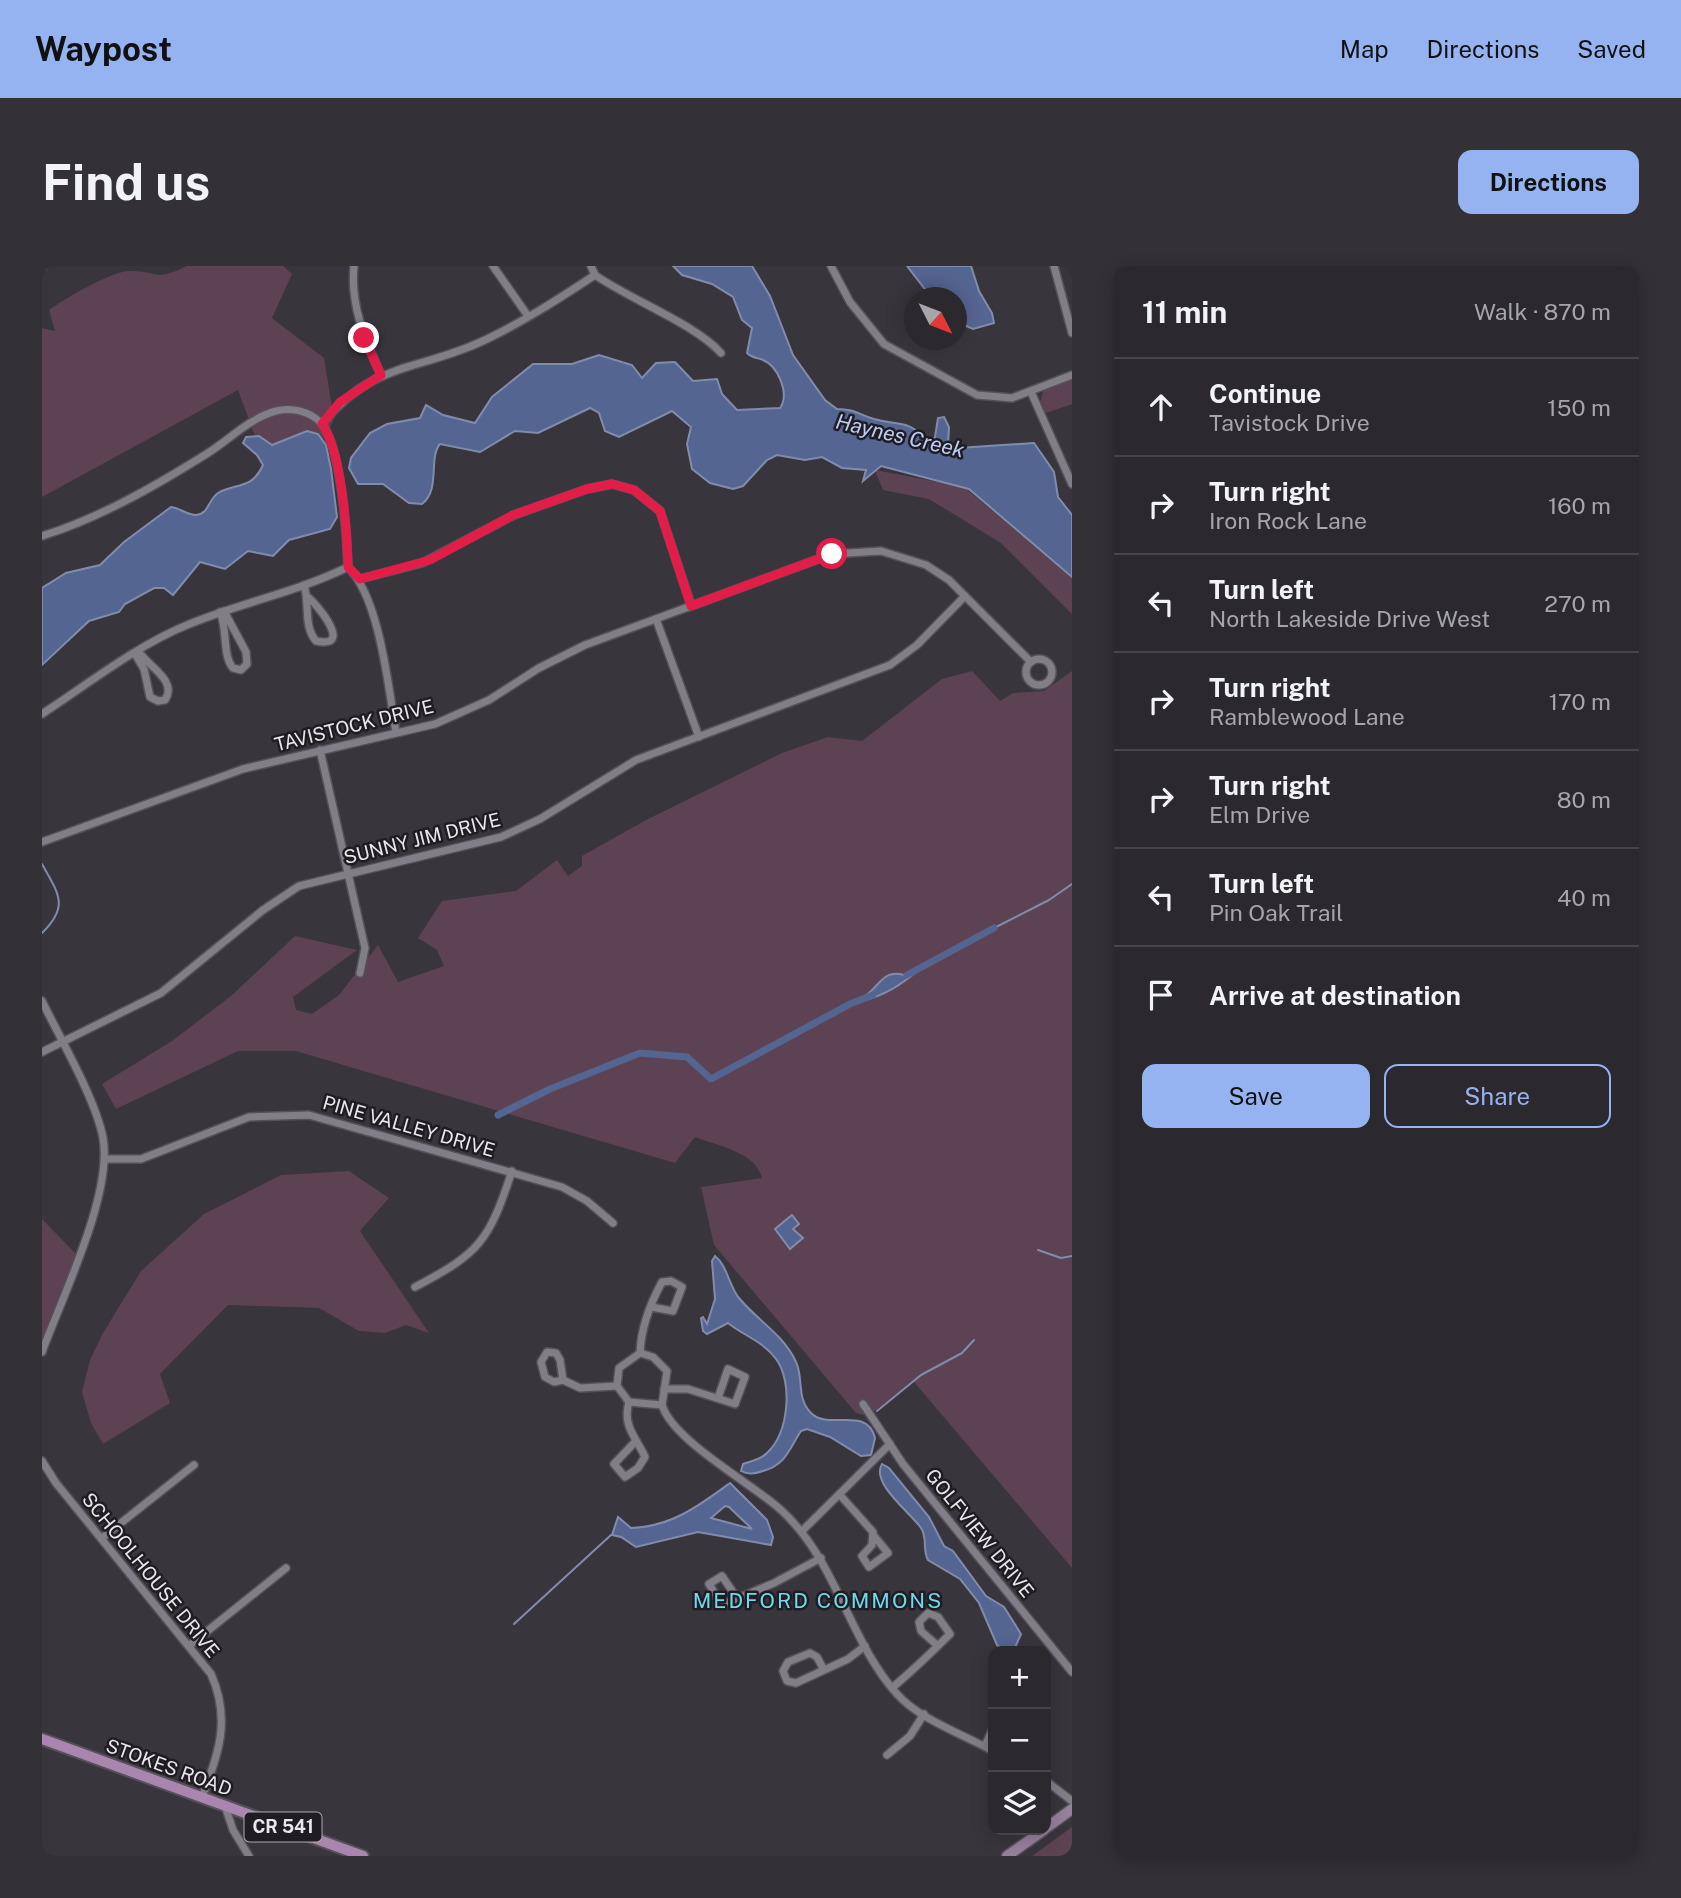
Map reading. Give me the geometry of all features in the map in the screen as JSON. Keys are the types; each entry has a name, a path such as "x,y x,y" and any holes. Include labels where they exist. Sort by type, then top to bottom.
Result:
{"main road":[{"name":"STOKES ROAD","path":"42,1740 363,1856"}],"street":[{"path":"354,266 353,285 359,322 381,375"},
{"path":"493,266 528,316"},
{"path":"592,266 596,275 633,300 708,340 721,353"},
{"path":"831,266 866,323 884,344 908,360 984,397 1006,398 1031,392 1072,375"},
{"path":"1054,266 1072,333"},
{"path":"322,424 340,402 381,375 484,340 596,275"},
{"path":"1031,392 1072,484"},
{"path":"42,536 137,494 210,452 262,416 291,410 312,416 322,424 330,437 348,567 360,579 378,640 396,732"},
{"path":"360,579 430,560 490,526 533,508 595,486 622,485 639,493 660,511 691,606"},
{"name":"TAVISTOCK DRIVE","path":"42,842 233,772 435,724 461,714 568,652 822,557 861,550 891,553 918,561 949,580 1031,662"},
{"path":"42,714 166,634 222,612 304,586 348,567"},
{"path":"304,586 309,598 310,631 316,641 321,643 331,636 333,629 328,618 309,598"},
{"name":"SUNNY JIM DRIVE","path":"42,1052 161,993 291,890 347,873 501,837 540,819 636,760 890,666 918,645 965,596"},
{"path":"222,612 246,652 247,664 241,670 233,668 228,662 222,612"},
{"path":"656,619 699,737"},
{"path":"137,653 169,684 169,693 165,700 150,698 144,669 137,653"},
{"path":"320,750 365,948 360,973"},
{"path":"42,1001 100,1125 106,1159 99,1195 42,1352"},
{"name":"PINE VALLEY DRIVE","path":"106,1159 141,1159 249,1116 300,1114 326,1118 512,1171 576,1193 613,1223"},
{"path":"415,1287 460,1262 481,1243 498,1214 512,1171"},
{"path":"651,1307 673,1311 682,1287 671,1281 662,1282 651,1307 643,1328 640,1353 618,1368 617,1386 629,1402 662,1405 698,1448 780,1509 802,1531 821,1558 874,1665 898,1696 924,1714 988,1748"},
{"path":"640,1353 653,1357 667,1371 662,1405"},
{"path":"664,1389 688,1389 735,1404 746,1377 728,1369 718,1398"},
{"path":"563,1380 580,1388 617,1386"},
{"path":"629,1402 626,1415 635,1442 643,1452 643,1463 625,1477 614,1464 635,1442"},
{"name":"GOLFVIEW DRIVE","path":"863,1404 866,1413 890,1444 1072,1672"},
{"path":"802,1531 890,1444"},
{"name":"SCHOOLHOUSE DRIVE","path":"42,1461 56,1483 211,1674 223,1712 221,1743 202,1797"},
{"path":"102,1538 194,1465"},
{"path":"839,1495 874,1536"},
{"path":"737,1598 774,1583 821,1558"},
{"path":"190,1645 286,1568"},
{"path":"892,1688 939,1646 950,1634 938,1617 928,1613 919,1622 921,1631 939,1646"},
{"path":"824,1670 817,1657 810,1653 788,1662 783,1671 790,1684 824,1670 858,1653 865,1646"},
{"path":"887,1755 910,1736 924,1714"},
{"path":"985,1746 988,1739"},
{"path":"1051,1785 1072,1801"},
{"path":"225,1806 233,1830 248,1856"},
{"path":"1051,1825 1072,1809"},
{"path":"1007,1856 1037,1835"}],"shaded area":[{"path":"187,266 283,266 292,274 272,318 324,358 334,419 315,455 269,474 238,390 42,497 42,328 55,331 49,310 88,286 121,272 139,271 162,275"},
{"path":"1072,370 1072,404 1046,413 1040,404 1045,381"},
{"path":"875,470 964,487 1072,578 1072,614 1001,543 929,499 883,490"},
{"path":"972,671 1000,701 1013,693 1044,691 1072,671 1072,1568 914,1382 868,1416 856,1413 714,1245 701,1187 762,1178 752,1162 735,1151 695,1137 675,1163 296,1051 238,1051 116,1109 102,1084 172,1041 231,996 295,936 357,950 293,997 296,1010 312,1014 339,995 378,945 398,982 444,966 437,950 418,938 442,901 516,891 557,860 568,876 582,866 582,856 646,820 782,753 828,737 862,741 942,679"},
{"path":"349,1171 389,1198 360,1231 429,1333 406,1325 385,1333 359,1331 319,1308 228,1305 160,1374 170,1403 103,1444 91,1423 82,1392 90,1360 103,1333 141,1271 204,1214 281,1175"},
{"path":"42,1219 78,1256 42,1352"},
{"path":"1072,1827 1072,1856 1032,1856"}],"water":[{"name":"Haynes Creek","path":"673,266 752,266 770,296 793,355 825,400 837,409 903,424 929,441 935,437 938,418 944,417 949,427 948,445 958,448 1034,443 1054,472 1058,497 1072,515 1072,577 969,489 881,466 863,481 866,470 842,468 822,457 805,460 777,455 767,460 743,486 733,489 710,483 692,469 687,444 691,427 672,411 619,437 605,431 599,413 590,408 538,433 515,431 480,452 440,444 435,457 431,490 422,504 409,503 383,484 358,484 349,468 351,458 370,433 387,424 420,418 426,405 443,415 475,423 492,397 533,364 572,364 599,355 632,365 642,378 656,363 675,362 693,381 717,379 722,394 737,410 780,408 784,395 781,381 768,363 747,353 752,328 742,320 733,297 712,284 682,275"},
{"path":"907,266 971,266 994,323 973,329 967,326 967,287 923,287"},
{"path":"307,431 318,434 326,445 337,517 330,529 289,540 273,556 248,551 225,569 200,562 173,595 164,588 154,588 125,604 119,612 89,621 42,665 42,588 66,573 100,565 124,542 171,507 193,515 200,514 218,493 254,479 263,465 257,455 243,443 246,437 259,436 272,445"},
{"path":"913,970 915,973 898,986 866,1000 865,996 886,976 904,975"},
{"path":"792,1215 799,1224 793,1229 803,1238 790,1249 775,1229"},
{"path":"715,1256 739,1298 791,1352 798,1368 806,1407 818,1418 856,1420 871,1428 875,1438 871,1455 861,1456 830,1437 807,1429 801,1431 786,1456 777,1465 754,1473 741,1471 743,1464 763,1456 775,1443 784,1419 785,1380 771,1353 728,1323 707,1334 703,1331 701,1318 703,1317 707,1324 715,1299 712,1261"},
{"path":"882,1464 889,1468 929,1517 944,1546 953,1551 986,1596 1004,1607 1021,1634 1016,1646 997,1645 979,1603 960,1579 928,1560 921,1528 886,1489 880,1472"},
{"path":"730,1483 767,1520 773,1537 771,1545 698,1532 636,1547 621,1537 612,1535 618,1517 631,1528 659,1524 696,1507","holes":["725,1506 752,1529 711,1518"]}],"waterway":[{"path":"42,864 53,883 59,907 42,933"},
{"path":"994,928 1049,900 1072,884"},
{"path":"907,975 994,928"},
{"path":"498,1115 550,1089 640,1053 687,1057 711,1079 850,1004 873,995"},
{"path":"1038,1250 1061,1258 1072,1256"},
{"path":"877,1411 921,1375 962,1353 974,1340"},
{"path":"514,1624 611,1535"}],"district":[{"name":"MEDFORD COMMONS","path":"818,1601"}],"route":[{"path":"364,338 381,375 365,382 340,402 322,424 330,437 335,460 347,539 348,567 360,579 430,560 513,515 595,486 612,484 620,484 634,490 660,511 691,606 832,554"}]}
